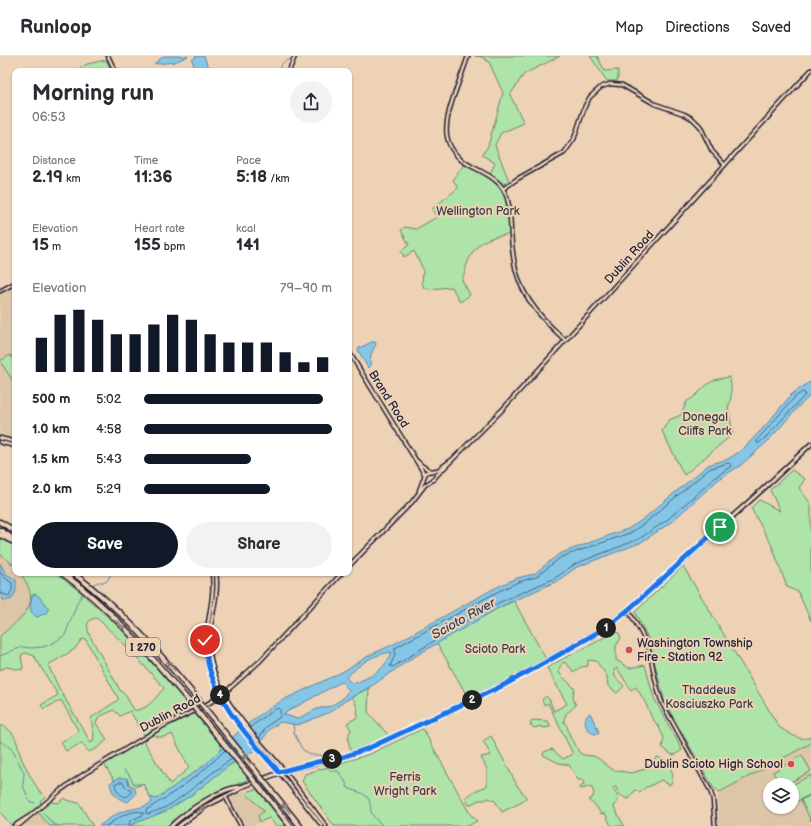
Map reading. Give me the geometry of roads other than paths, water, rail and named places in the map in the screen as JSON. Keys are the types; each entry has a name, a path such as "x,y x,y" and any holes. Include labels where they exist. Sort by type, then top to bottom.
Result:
{"highway":[{"path":"0,522 12,529"},
{"path":"0,530 12,539"},
{"path":"0,535 12,540"},
{"name":"I 270","path":"66,576 93,598 151,655 290,826"},
{"name":"I 270","path":"77,576 119,612 157,651 300,826"}],"main road":[{"path":"108,56 114,68"},
{"path":"290,68 295,56"},
{"path":"468,56 449,113 447,136 450,146 456,155 465,163 495,180 503,189 509,205 513,256 518,277 529,301 565,340"},
{"name":"Dublin Road","path":"436,476 502,410 811,70"},
{"path":"503,189 517,179 564,153 574,139 585,106 590,97 601,87 611,84 619,84 627,87 655,104 684,114 692,119 700,126 712,151 725,165"},
{"path":"0,291 12,285"},
{"name":"Brand Road","path":"352,357 425,476"},
{"path":"0,438 12,441"},
{"path":"0,442 12,445"},
{"path":"179,826 200,810 241,787 279,772 343,757 384,742 509,682 607,627 762,490 811,444"},
{"name":"Dublin Road","path":"432,470 440,469 459,454"},
{"name":"Brand Road","path":"413,456 422,466 432,470"},
{"path":"352,563 416,497 425,485 434,480 436,476 432,470 428,471 425,476 416,497"},
{"path":"425,476 427,480 430,481"},
{"path":"212,576 213,596 206,632 205,647 208,667 226,706 322,826"},
{"path":"216,576 217,589 210,633 210,653 214,673 230,704 243,722 284,771 326,826"},
{"name":"Dublin Road","path":"28,817 64,788 160,728 221,696 260,661 339,576"},
{"path":"628,610 645,640 650,653 658,694 663,705 710,790 713,799 715,826"},
{"path":"172,826 188,812 209,798 236,787 241,787"},
{"path":"225,796 241,826"},
{"path":"14,826 28,817"},
{"path":"18,826 28,817"}],"water":[{"path":"164,56 188,56 175,62 155,64"},
{"path":"196,56 204,56 207,64 211,68 195,68 192,60"},
{"path":"375,342 376,344 371,354 370,367 368,368 358,350 359,348"},
{"name":"Scioto River","path":"811,381 811,395 799,406 768,441 741,465 719,479 670,523 640,543 577,567 557,581 500,607 412,658 330,712 298,725 280,722 270,729 255,750 231,764 190,796 166,811 128,826 99,826 118,813 145,806 152,802 150,797 156,799 206,764 239,731 281,701 342,672 370,655 394,644 493,589 517,578 534,574 559,554 628,529 642,520 708,465 728,459 742,450 792,394","holes":["392,652 389,659 381,669 371,676 353,684 346,678 367,660 378,655","341,682 349,690 342,699 331,706 317,709 297,719 283,714"]},
{"path":"0,563 6,574 16,580 16,591 12,599 4,601 0,594"},
{"path":"36,594 49,608 46,613 37,617 30,608 32,595"},
{"path":"590,713 599,732 598,734 594,734 588,730 586,726 585,719"},
{"path":"118,778 127,778 129,785 135,789 136,794 128,802 118,798 113,793 110,783"}],"waterway":[{"path":"280,68 282,64 293,58 306,56"},
{"path":"92,585 98,582 106,582 110,576"},
{"path":"0,656 22,647 43,647 55,642 65,635 78,601 84,592"},
{"path":"293,724 294,733 302,749 311,755 321,755 323,759"},
{"path":"0,741 12,749 24,773 23,785 29,801 35,803"},
{"path":"323,762 331,771 338,771 348,788 362,793 368,798 372,814 383,826"},
{"path":"124,770 128,773 134,784 143,784 147,790"},
{"path":"43,813 52,823 58,826"}],"place":[{"name":"Washington Township Fire - Station 92","path":"629,650"},
{"name":"Dublin Scioto High School","path":"791,764"}],"park label":[{"name":"Wellington Park","path":"478,211"},
{"name":"Donegal Cliffs Park","path":"705,424"},
{"name":"Scioto Park","path":"495,649"},
{"name":"Thaddeus Kosciuszko Park","path":"709,697"},
{"name":"Ferris Wright Park","path":"405,784"}]}
